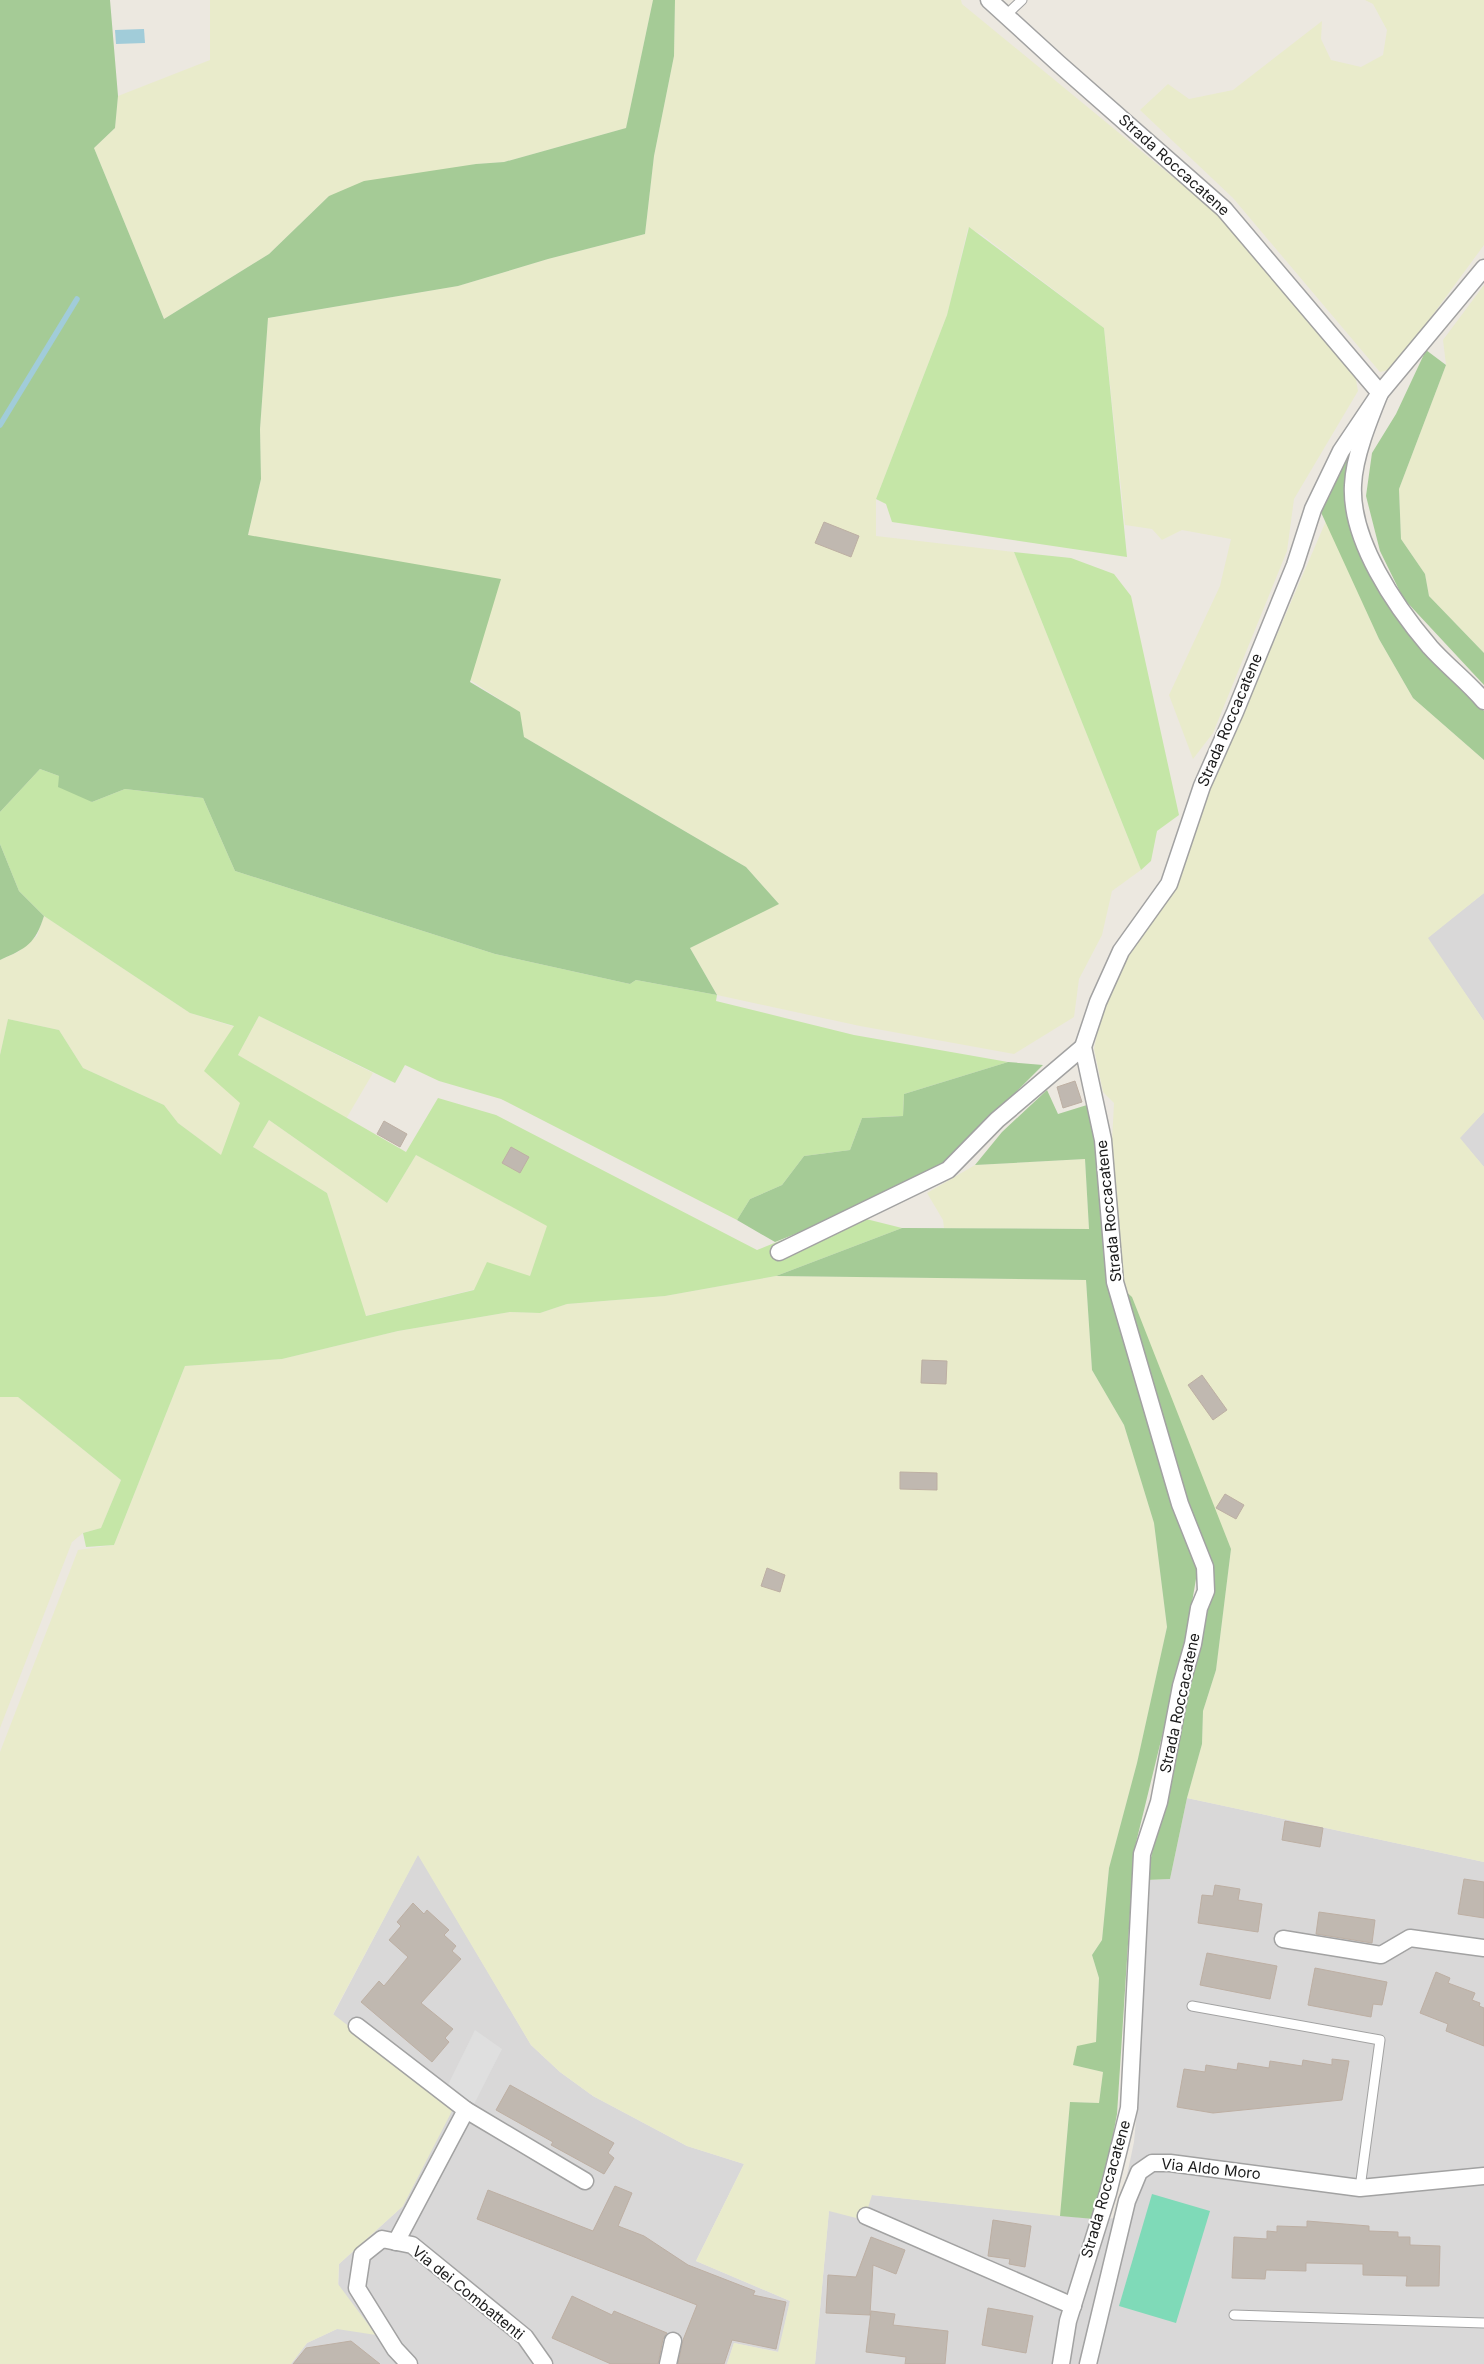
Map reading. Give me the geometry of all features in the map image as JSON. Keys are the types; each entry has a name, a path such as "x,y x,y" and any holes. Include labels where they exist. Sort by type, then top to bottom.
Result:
{"street":[{"name":"Strada Roccacatene","path":"989,0 1224,209 1380,393"},
{"name":"Strada Roccacatene","path":"1061,2364 1073,2306 1108,2193 1129,2108 1142,1854 1159,1802 1181,1686 1194,1644 1199,1608 1206,1591 1205,1568 1180,1504 1115,1282 1103,1140 1083,1048 1098,1002 1121,951 1169,884 1202,786 1235,712 1295,565 1313,509 1341,451 1380,393 1484,268"},
{"path":"1380,393 1365,431 1353,482 1358,525 1392,596 1431,647 1484,701"},
{"path":"779,1252 846,1222 948,1170 997,1120 1083,1048"},
{"path":"1283,1939 1381,1955 1410,1938 1484,1948"},
{"path":"357,2026 466,2110 585,2181"},
{"path":"396,2242 466,2110"},
{"name":"Via Aldo Moro","path":"1088,2364 1127,2201 1139,2172 1152,2163 1170,2163 1360,2188 1484,2176"},
{"path":"866,2216 1073,2306"},
{"name":"Via dei Combattenti","path":"409,2364 395,2349 357,2288 362,2255 382,2239 412,2246 525,2337 544,2364"},
{"path":"668,2364 673,2341"}],"lane":[{"path":"1005,16 1022,0"},
{"path":"1192,2006 1380,2040 1360,2188"},
{"path":"1234,2315 1484,2324"}],"shaded area":[{"path":"1484,893 1484,1021 1427,938"},
{"path":"1484,1112 1484,1167 1459,1138"},
{"path":"1187,1798 1484,1862 1484,2364 815,2364 829,2210 872,2195 1094,2219 1118,2218 1134,2142 1138,2098 1146,1880 1170,1879"},
{"path":"418,1854 531,2045 560,2072 593,2096 687,2146 744,2164 696,2261 790,2301 779,2352 734,2343 727,2364 291,2364 307,2343 337,2329 339,2264 403,2206 333,2015"},
{"path":"475,2030 502,2049 470,2112 444,2093"}],"green space":[{"path":"0,0 110,0 118,96 115,128 94,148 164,319 269,254 329,196 364,181 476,164 504,162 626,128 653,0 675,0 674,56 654,156 645,234 548,259 458,286 268,318 260,429 261,479 248,535 501,579 470,682 520,712 524,737 746,867 779,904 690,948 717,995 636,980 630,984 495,954 235,871 203,798 125,789 92,802 58,787 59,776 40,769 0,812"},
{"path":"210,0 653,0 626,128 504,162 476,164 329,196 269,254 164,319 94,148 115,128 118,96 210,60"},
{"path":"675,0 961,0 962,4 1174,178 1181,176 1196,189 1355,374 1358,391 1294,499 1287,551 1213,733 1193,759 1169,695 1220,586 1231,539 1182,530 1162,540 1152,529 1125,525 1104,328 982,235 968,228 947,315 876,499 876,536 1014,552 1141,870 1112,891 1102,935 1079,979 1074,1017 1014,1054 860,1026 717,995 690,948 778,903 746,867 524,737 519,712 248,535 261,479 260,429 268,318 458,286 548,259 645,234 654,156 674,56"},
{"path":"1365,0 1484,0 1484,245 1393,369 1380,372 1233,198 1140,110 1168,84 1189,99 1233,90 1322,21 1321,39 1331,60 1361,67 1383,55 1387,30 1373,4"},
{"path":"969,227 1104,328 1127,557 892,522 886,504 876,499 947,315"},
{"path":"1484,285 1484,653 1429,596 1425,574 1401,539 1399,489 1446,365 1443,340"},
{"path":"1426,350 1446,365 1399,489 1401,539 1425,574 1429,596 1484,653 1484,685 1403,598 1380,551 1366,496 1372,453 1396,414"},
{"path":"1357,448 1345,484 1348,521 1363,552 1453,680 1484,711 1484,760 1413,698 1379,639 1319,508 1346,456"},
{"path":"1326,521 1379,639 1413,698 1484,760 1484,893 1428,938 1484,1021 1484,1112 1460,1138 1484,1167 1484,1862 1187,1798 1202,1744 1203,1711 1216,1670 1231,1549 1122,1288 1111,1160 1114,1103 1103,1092 1094,1049 1103,1004 1124,954 1174,888 1210,790"},
{"path":"1014,552 1071,558 1114,574 1131,596 1179,815 1157,831 1151,861 1141,870"},
{"path":"40,769 59,776 92,802 125,789 203,798 235,871 495,954 630,984 636,980 717,995 716,1001 854,1035 1008,1062 904,1094 903,1116 862,1118 850,1150 804,1156 782,1185 750,1199 737,1220 501,1099 439,1081 405,1065 395,1083 259,1016 238,1055 406,1152 438,1098 496,1115 757,1250 846,1214 902,1228 776,1276 665,1296 567,1304 540,1313 510,1312 398,1331 282,1359 185,1366 114,1545 86,1547 83,1533 101,1528 121,1480 18,1397 0,1397 0,1055 8,1019 59,1030 83,1068 164,1105 178,1123 221,1155 240,1103 204,1071 234,1026 190,1013 44,916 19,891 0,844 0,812","holes":["269,1120 387,1203 416,1155 547,1226 530,1276 487,1262 474,1290 366,1316 327,1193 253,1147"]},
{"path":"0,844 19,891 44,916 37,933 29,944 0,960"},
{"path":"44,916 190,1013 235,1027 240,1103 222,1156 178,1123 164,1105 83,1068 59,1030 8,1019 0,1055 0,960 18,952 37,936"},
{"path":"259,1016 373,1073 346,1119 238,1055"},
{"path":"1008,1062 1043,1065 946,1162 846,1214 775,1242 737,1220 750,1199 782,1185 804,1156 850,1150 862,1118 903,1116 904,1094"},
{"path":"1047,1090 1058,1114 1087,1105 1098,1159 1112,1282 1198,1567 1186,1638 1134,1851 1117,2114 1105,2178 1094,2219 1060,2216 1070,2102 1099,2103 1103,2072 1073,2065 1077,2046 1096,2042 1099,1978 1092,1955 1102,1940 1109,1868 1137,1763 1167,1627 1154,1523 1124,1425 1092,1370 1086,1280 776,1276 902,1228 1089,1229 1085,1159 975,1165 1002,1132"},
{"path":"269,1120 387,1203 416,1155 548,1226 530,1276 365,1316 327,1193 253,1147"},
{"path":"1085,1159 1089,1229 944,1228 943,1220 927,1193 975,1165"},
{"path":"776,1276 1086,1280 1092,1370 1124,1425 1154,1523 1167,1627 1137,1763 1109,1868 1102,1940 1092,1955 1099,1978 1096,2042 1073,2065 1103,2072 1099,2103 1070,2102 1060,2216 872,2195 864,2220 829,2211 815,2364 727,2364 734,2343 778,2352 790,2301 696,2261 744,2164 687,2146 593,2096 560,2072 531,2045 418,1855 333,2014 454,2107 403,2206 339,2264 338,2284 376,2335 337,2329 307,2343 291,2364 0,2364 0,1752 78,1550 114,1545 185,1366 282,1359 398,1331 510,1312 540,1313 567,1304 665,1296"},
{"path":"1122,1288 1132,1297 1231,1549 1216,1670 1203,1711 1202,1744 1187,1798 1170,1879 1146,1880 1210,1593 1186,1500"},
{"path":"0,1397 18,1397 121,1480 101,1528 83,1533 72,1542 0,1728"},
{"path":"1152,2194 1210,2211 1176,2323 1119,2306"}],"water":[{"path":"144,29 145,43 116,44 115,30"}],"building":[{"path":"824,522 859,536 851,557 815,543"},
{"path":"1075,1081 1082,1102 1063,1108 1057,1087"},
{"path":"384,1121 407,1134 400,1147 377,1134"},
{"path":"511,1147 529,1157 520,1173 502,1163"},
{"path":"922,1360 947,1361 946,1384 921,1383"},
{"path":"1202,1375 1227,1410 1213,1420 1188,1385"},
{"path":"900,1472 937,1473 937,1490 900,1489"},
{"path":"1225,1494 1244,1505 1236,1519 1216,1508"},
{"path":"767,1568 785,1575 780,1592 761,1586"},
{"path":"1285,1821 1323,1828 1320,1847 1282,1840"},
{"path":"1464,1879 1484,1882 1484,1918 1458,1914"},
{"path":"1215,1885 1240,1889 1238,1900 1262,1904 1258,1932 1198,1923 1202,1895 1213,1896"},
{"path":"413,1903 424,1914 427,1910 449,1930 444,1935 456,1946 452,1951 461,1959 421,2003 453,2029 445,2038 449,2042 432,2062 361,2002 379,1981 384,1986 408,1957 389,1940 401,1926 397,1922"},
{"path":"1319,1912 1375,1920 1372,1943 1316,1934"},
{"path":"1207,1953 1277,1966 1270,1999 1200,1985"},
{"path":"1315,1968 1387,1982 1382,2005 1373,2004 1371,2017 1308,2005"},
{"path":"1436,1972 1450,1978 1448,1983 1475,1993 1472,2000 1480,2003 1479,2006 1484,2008 1484,2046 1446,2031 1448,2024 1420,2013"},
{"path":"1332,2059 1349,2061 1342,2100 1213,2113 1177,2107 1184,2069 1205,2072 1206,2065 1237,2070 1238,2063 1269,2068 1270,2061 1302,2066 1303,2060 1332,2065"},
{"path":"510,2085 614,2143 608,2153 614,2158 604,2174 551,2145 553,2142 496,2110"},
{"path":"615,2186 632,2193 618,2226 644,2236 688,2265 755,2291 753,2295 786,2302 776,2349 732,2340 724,2364 678,2364 683,2340 697,2305 477,2219 488,2190 593,2231"},
{"path":"993,2220 1031,2226 1025,2267 1009,2264 1010,2259 988,2256"},
{"path":"1307,2221 1369,2226 1369,2231 1398,2232 1398,2237 1410,2237 1410,2245 1440,2246 1439,2286 1406,2286 1407,2276 1363,2275 1363,2264 1306,2263 1306,2271 1266,2270 1265,2279 1232,2278 1234,2237 1267,2239 1267,2231 1277,2232 1277,2226 1307,2227"},
{"path":"871,2237 905,2250 896,2274 873,2265 870,2315 826,2313 828,2275 856,2277"},
{"path":"572,2296 612,2315 614,2311 667,2333 663,2339 658,2364 611,2364 552,2338"},
{"path":"988,2308 1033,2316 1026,2353 982,2345"},
{"path":"871,2311 895,2314 893,2325 948,2331 945,2364 905,2364 906,2357 866,2352"},
{"path":"351,2341 380,2364 293,2364 306,2348"}],"waterway":[{"path":"0,425 77,299"}]}
